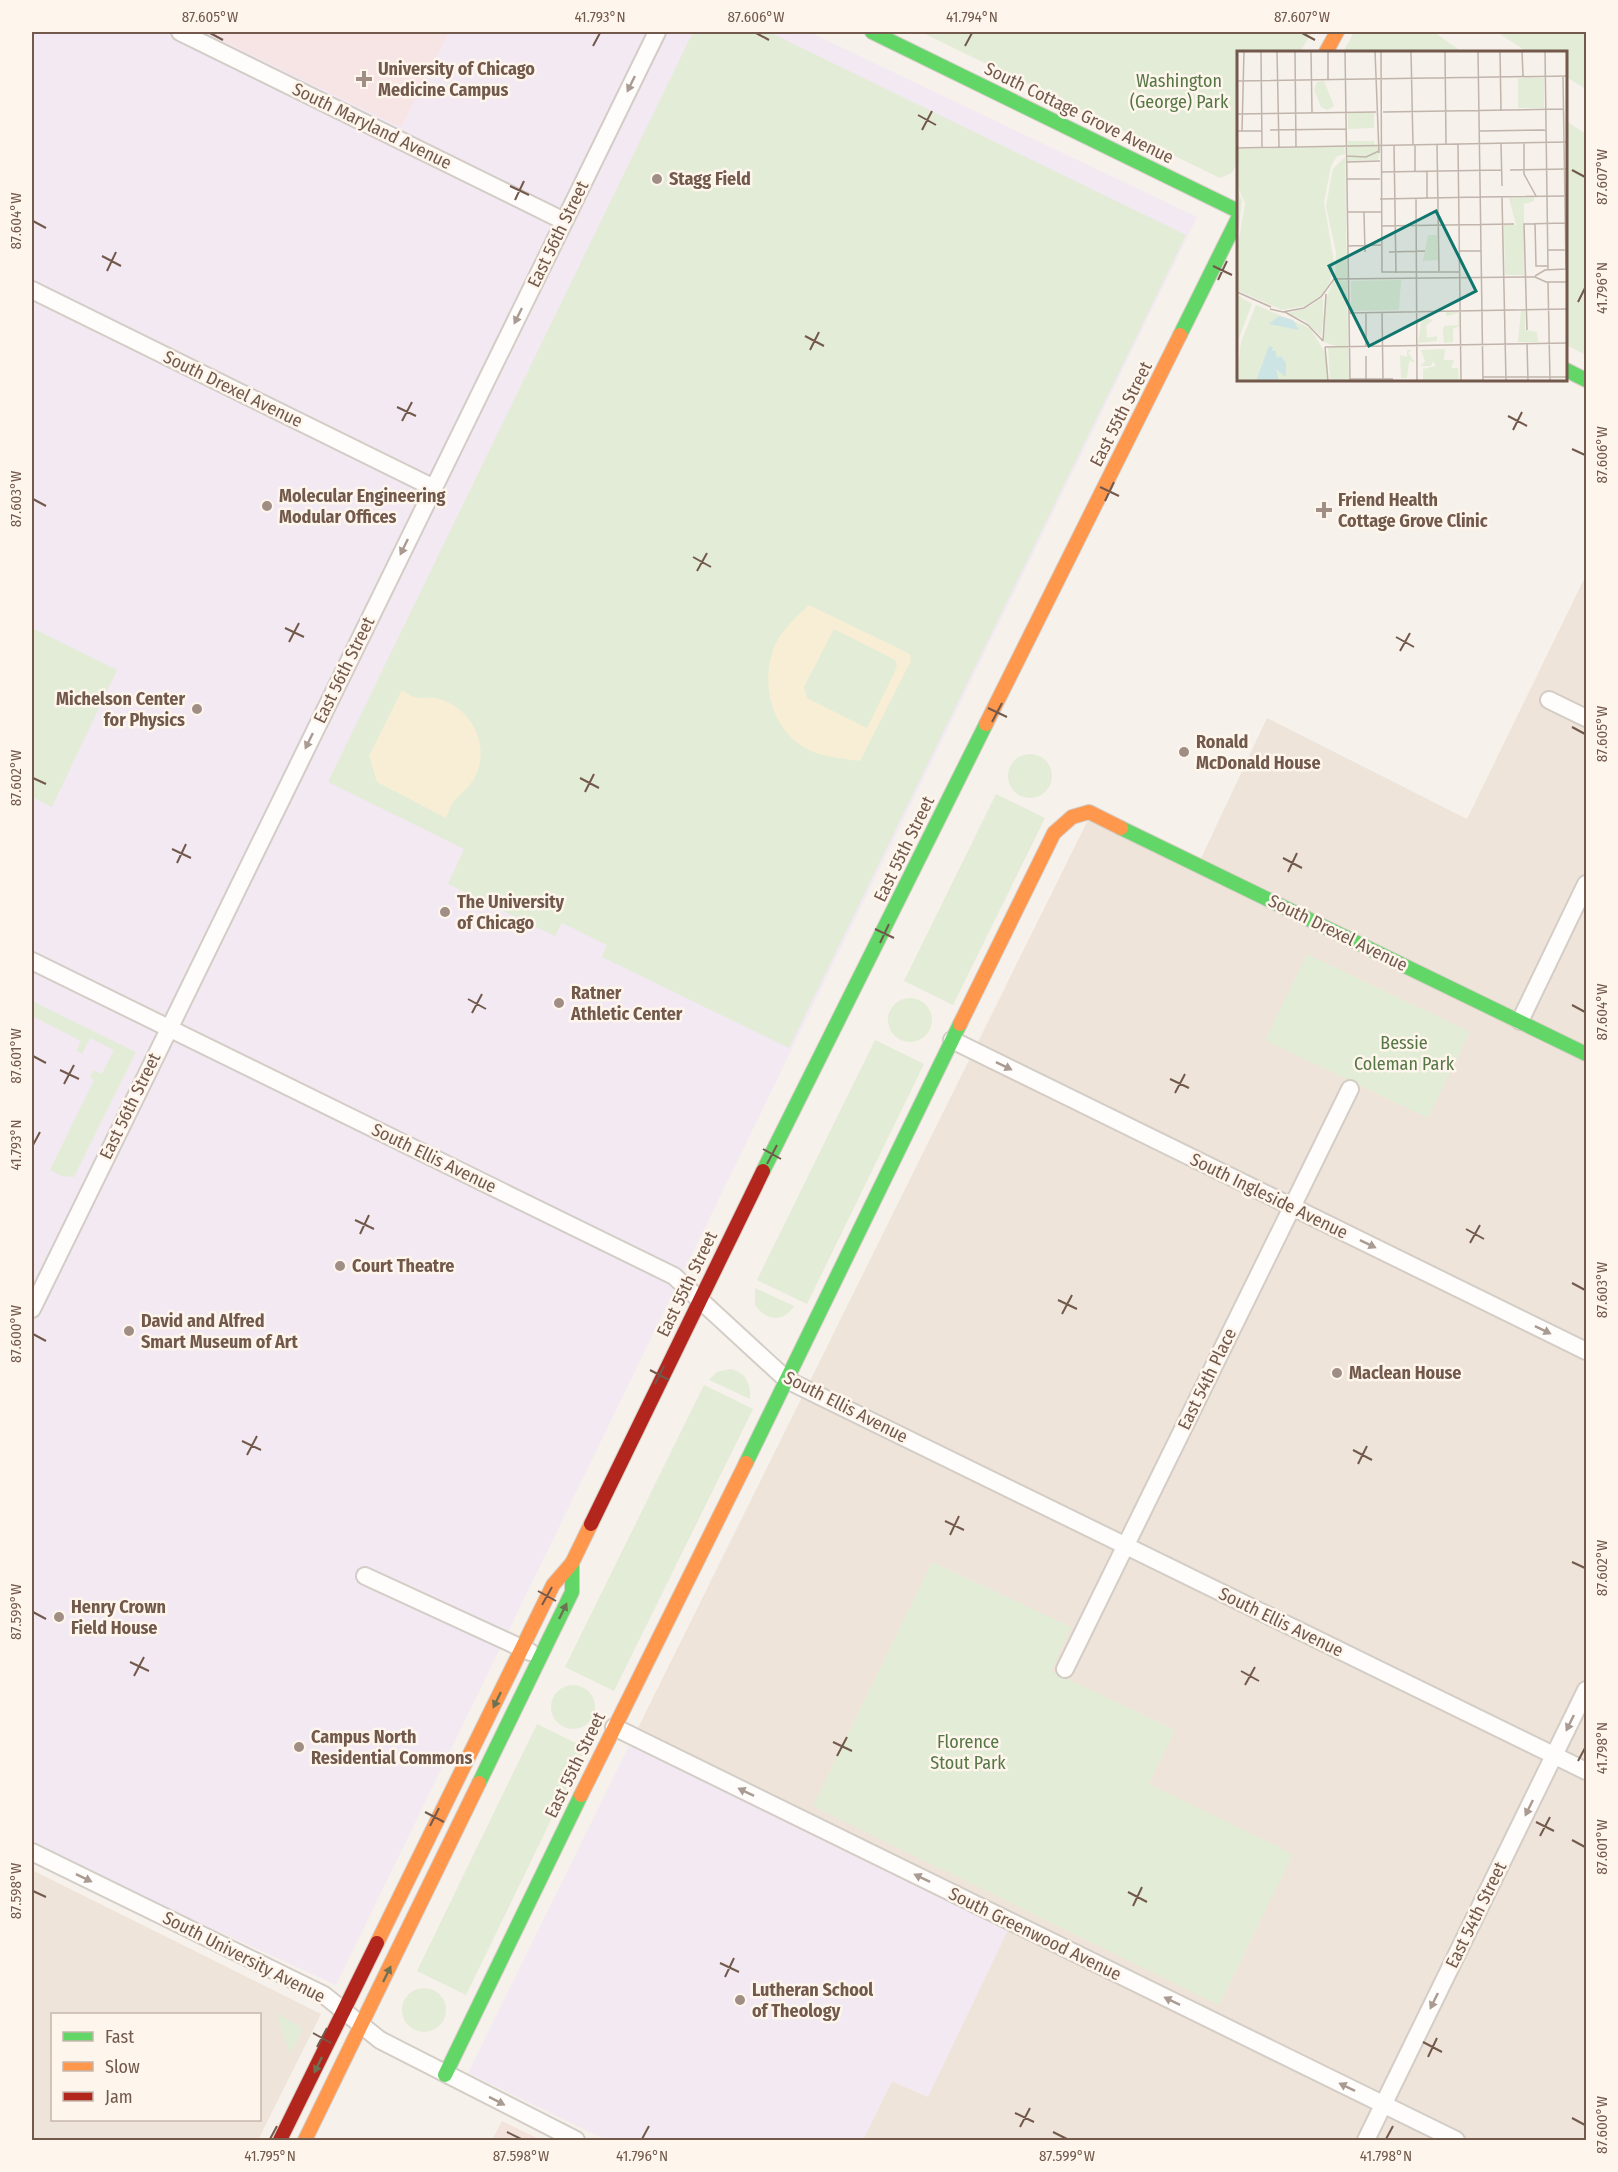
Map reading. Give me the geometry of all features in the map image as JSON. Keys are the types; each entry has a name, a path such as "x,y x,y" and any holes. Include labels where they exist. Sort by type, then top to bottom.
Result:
{"street":[{"name":"South Maryland Avenue","path":"180,32 564,221"},
{"name":"East 56th Street","path":"32,1309 657,32"},
{"name":"South Cottage Grove Avenue","path":"872,32 1237,210"},
{"path":"1326,51 1336,32"},
{"name":"East 55th Street","path":"280,2140 553,1585 572,1563 700,1298 1237,222"},
{"name":"South Drexel Avenue","path":"32,290 434,488"},
{"path":"1567,370 1587,380"},
{"path":"1549,700 1587,718"},
{"name":"East 55th Street","path":"445,2074 614,1727 788,1380 1050,838 1058,826 1067,819 1079,813 1089,812"},
{"name":"South Drexel Avenue","path":"1089,812 1587,1054"},
{"path":"1520,1022 1587,884"},
{"name":"South Ellis Avenue","path":"32,961 674,1276 788,1380 1587,1771"},
{"name":"South Ingleside Avenue","path":"952,1040 1587,1351"},
{"name":"East 54th Place","path":"1065,1669 1350,1089"},
{"name":"East 55th Street","path":"305,2140 572,1592 572,1563"},
{"path":"365,1576 540,1656"},
{"name":"East 54th Street","path":"1366,2140 1587,1690"},
{"name":"South Greenwood Avenue","path":"614,1727 1456,2140"},
{"name":"South University Avenue","path":"32,1852 324,1995 380,2040 576,2140"}],"shaded area":[{"name":"The University of Chicago","path":"32,32 809,32 1197,217 336,1985 32,1846"},
{"name":"University of Chicago Medicine Campus","path":"205,32 449,32 401,127"},
{"path":"1586,575 1586,2140 863,2140 892,2081 928,2097 631,1742 1089,818 1196,869 1267,718 1467,819"},
{"name":"Lutheran School of Theology","path":"631,1742 1010,1926 928,2097 892,2081 863,2140 606,2140 468,2073"},
{"path":"32,1870 321,2014 258,2140 32,2140"},
{"path":"502,2121 541,2140 492,2140"}],"green space":[{"path":"693,32 769,32 1186,235 789,1048 602,957 607,945 562,923 555,936 448,884 464,849 328,782"},
{"name":"Washington (George) Park","path":"921,32 1312,32 1301,51 1237,51 1237,163 1232,173 1220,178"},
{"path":"1354,32 1434,32 1461,51 1344,51"},
{"path":"1497,32 1586,32 1586,89 1567,78 1567,51 1526,51"},
{"path":"1567,122 1586,134 1586,355 1567,346"},
{"path":"32,628 117,670 52,807 32,797"},
{"path":"1030,754 1039,755 1046,760 1051,767 1051,785 1046,792 1039,797 1030,798 1021,797 1014,792 1009,785 1008,776 1009,767 1014,760 1021,755"},
{"path":"996,794 1045,818 953,1005 904,981"},
{"name":"Bessie Coleman Park","path":"1307,954 1470,1032 1428,1118 1265,1040"},
{"path":"910,998 925,1005 932,1020 925,1035 910,1042 895,1035 888,1020 895,1005"},
{"path":"32,1001 136,1052 74,1177 62,1176 50,1170 94,1080 90,1077 93,1070 102,1074 114,1050 90,1038 82,1054 76,1051 81,1041 32,1016"},
{"path":"875,1040 924,1064 807,1304 757,1280"},
{"path":"755,1288 794,1306 784,1316 769,1317 755,1305"},
{"path":"730,1369 744,1376 750,1388 750,1399 709,1380 717,1372"},
{"path":"704,1385 753,1409 614,1691 565,1667"},
{"name":"Florence Stout Park","path":"932,1562 1071,1627 1051,1671 1175,1730 1149,1784 1293,1854 1219,2005 813,1806"},
{"path":"573,1685 582,1686 589,1691 594,1698 594,1716 589,1723 582,1728 573,1729 564,1728 557,1723 552,1716 551,1707 552,1698 557,1691 564,1686"},
{"path":"537,1724 586,1748 466,1995 417,1971"},
{"path":"424,1988 433,1989 440,1994 445,2001 445,2019 440,2026 433,2031 424,2032 415,2031 408,2026 403,2019 402,2010 403,2001 408,1994 415,1989"},
{"path":"276,2013 301,2027 301,2032 290,2054"}],"sand":[{"path":"809,605 910,654 911,661 860,761 819,754 803,747 790,737 780,724 773,709 768,676 776,643","holes":["834,629 895,660 897,667 867,728 807,698 804,687"]},
{"path":"402,690 414,697 441,699 455,706 471,722 480,743 481,754 475,777 454,801 446,818 377,782 369,756"}],"traffic: fast":[{"path":"872,32 1237,211"},
{"path":"1180,335 1237,220"},
{"path":"1567,370 1586,380"},
{"path":"763,1171 986,724"},
{"path":"1121,828 1586,1054"},
{"path":"746,1463 960,1024"},
{"path":"479,1783 572,1592 572,1563"},
{"path":"445,2075 581,1795"}],"traffic: slow":[{"path":"1327,51 1337,32"},
{"path":"986,724 1180,335"},
{"path":"960,1024 1054,833 1072,817 1089,812 1121,828"},
{"path":"581,1795 746,1463"},
{"path":"377,1943 553,1585 572,1563 591,1524"},
{"path":"305,2140 479,1783"}],"traffic: jam":[{"path":"591,1524 763,1171"},
{"path":"280,2140 377,1943"}],"place":[{"name":"University of Chicago Medicine Campus","path":"364,79"},
{"name":"Stagg Field","path":"657,179"},
{"name":"Molecular Engineering Modular Offices","path":"267,506"},
{"name":"Friend Health Cottage Grove Clinic","path":"1324,510"},
{"name":"Michelson Center for Physics","path":"197,709"},
{"name":"Ronald McDonald House","path":"1184,752"},
{"name":"The University of Chicago","path":"445,912"},
{"name":"Ratner Athletic Center","path":"559,1003"},
{"name":"Court Theatre","path":"340,1266"},
{"name":"David and Alfred Smart Museum of Art","path":"129,1331"},
{"name":"Maclean House","path":"1337,1373"},
{"name":"Henry Crown Field House","path":"59,1617"},
{"name":"Campus North Residential Commons","path":"299,1747"},
{"name":"Lutheran School of Theology","path":"740,2000"}]}
